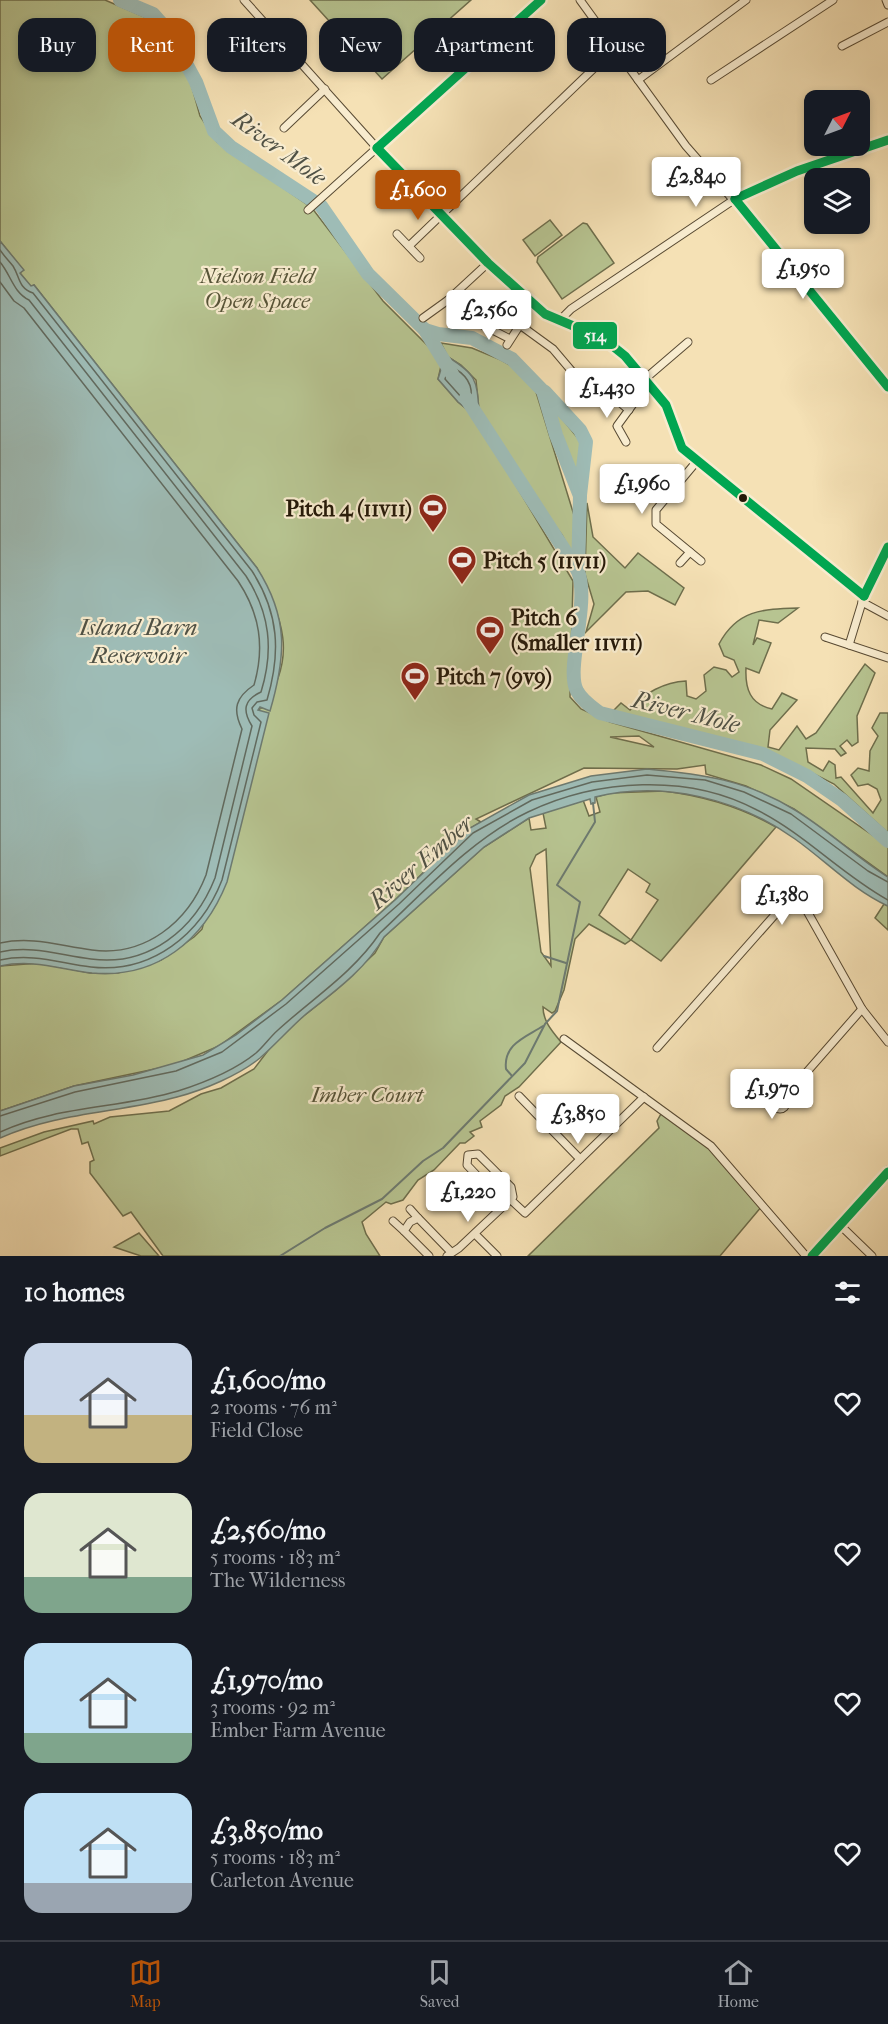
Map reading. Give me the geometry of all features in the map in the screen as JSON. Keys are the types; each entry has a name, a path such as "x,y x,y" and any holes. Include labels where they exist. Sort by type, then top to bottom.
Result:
{"main road":[{"path":"812,1256 888,1172"}],"street":[{"path":"244,0 377,148 488,263 545,314 604,339 646,378 666,405 682,448 863,599 888,616"},
{"path":"310,209 541,0"},
{"path":"580,0 592,18"},
{"path":"638,80 746,0"},
{"path":"711,80 833,0"},
{"path":"886,0 888,6"},
{"path":"842,46 888,22"},
{"path":"409,246 590,72"},
{"path":"632,72 686,146 735,199 888,387"},
{"path":"284,128 325,89"},
{"path":"561,320 571,309 735,199 797,171 888,140"},
{"path":"397,234 420,258"},
{"path":"423,318 448,300 488,263"},
{"path":"448,300 461,314 509,342 525,317"},
{"path":"520,325 553,349 575,375 591,373 605,390 629,410"},
{"path":"646,378 688,342"},
{"path":"626,442 617,426 636,400"},
{"path":"697,461 656,510 654,517 656,524 701,561"},
{"path":"849,645 863,599 888,547"},
{"path":"680,563 690,552"},
{"path":"825,637 888,658"},
{"path":"657,1048 786,905 795,904 807,911 862,1009 888,1042"},
{"path":"784,1098 862,1009"},
{"path":"564,1039 711,1146 806,1256"},
{"path":"519,1096 580,1159"},
{"path":"410,1209 449,1254 475,1234 508,1202 511,1187 478,1154 468,1155 466,1162 469,1167 508,1202 525,1213 644,1097"},
{"path":"404,1232 410,1222 418,1218"},
{"path":"393,1221 429,1256"},
{"path":"840,1225 872,1256"},
{"path":"475,1234 497,1256"}],"green space":[{"name":"Nielson Field Open Space","path":"0,0 105,0 147,18 108,18 108,72 186,72 200,116 217,142 312,208 383,301 430,348 441,366 438,379 458,402 474,415 573,581 570,697 581,709 610,722 761,765 791,779 888,846 888,877 794,809 746,786 706,774 705,765 677,769 584,768 476,819 481,822 467,830 395,900 282,1000 219,1046 174,1065 74,1086 0,1111 0,966 40,963 90,973 118,973 161,960 202,929 261,713 259,708 262,708 273,689 283,654 283,638 274,604 257,568 34,285 31,287 20,273 23,270 0,241","holes":["639,736 654,747 610,737"]},
{"path":"310,0 471,0 451,18 414,18 414,51 402,61 402,18 326,18"},
{"path":"376,72 390,72 382,79"},
{"path":"550,220 562,235 535,256 523,240"},
{"path":"583,223 587,224 614,263 562,299 537,262 538,257"},
{"path":"441,343 472,348 501,360 517,369 536,392 577,525 574,558 562,535 539,505 479,411 476,380 461,365 448,357"},
{"path":"551,405 581,442 578,482"},
{"path":"587,503 593,537 625,568 638,553 684,588 675,605 648,591 626,592 586,632 594,604 585,574"},
{"path":"798,608 778,623 759,620 753,645 757,638 771,643 759,673 746,668 750,694 765,707 772,709 782,693 797,700 770,730 768,747 779,750 797,726 806,739 816,733 865,664 875,673 857,716 858,742 852,746 847,740 840,746 846,753 841,756 835,749 806,748 808,762 823,771 829,761 835,765 836,778 841,777 873,813 881,800 877,789 868,784 858,786 851,775 858,768 869,771 870,751 878,736 872,728 880,713 888,713 888,833 834,784 771,752 611,713 621,703 630,710 648,694 662,686 678,682 686,681 687,696 696,699 706,691 704,675 714,667 726,670 732,677 739,672 734,660 724,656 719,644 734,624 742,618 762,611"},
{"name":"Imber Court","path":"664,791 693,796 736,808 776,827 661,961 631,940 625,944 589,924 575,939 564,990 555,1011 552,1013 543,1007 546,1021 561,1042 519,1087 505,1096 501,1105 480,1121 482,1127 470,1132 474,1136 465,1143 460,1143 434,1170 418,1180 403,1200 391,1204 386,1202 362,1222 366,1234 380,1256 163,1256 131,1212 123,1216 90,1173 90,1162 94,1160 88,1142 82,1144 78,1129 71,1129 0,1156 0,1148 44,1132 93,1121 94,1124 110,1117 169,1111 201,1094 221,1088 254,1069 280,1035 336,990 375,953 384,937 484,847 529,818 531,830 546,828 543,813 583,800 589,816 600,812 596,797 610,793","holes":["546,849 551,966 541,952 530,868 536,855","628,869 650,884 646,892 658,900 631,940 599,915"]},
{"path":"884,904 888,906 888,930 875,918"},
{"path":"665,1113 711,1146 762,1206 720,1256 528,1256 659,1128 657,1121 661,1114"},
{"path":"139,1233 159,1256 141,1256 114,1247"}],"water":[{"name":"Island Barn Reservoir","path":"0,241 24,270 20,273 31,286 34,285 257,568 275,604 282,638 279,672 270,711 260,707 258,710 269,713 227,882 217,903 205,922 175,952 157,962 116,973 92,973 35,964 0,966"},
{"path":"448,357 470,373 476,385 479,411 474,415 458,402 438,379 444,359"},
{"path":"647,769 724,780 759,792 795,810 888,877 888,906 863,892 795,839 750,813 700,797 673,792 621,792 595,797 595,803 591,804 590,799 529,818 484,847 384,937 377,949 349,979 306,1014 260,1058 232,1076 177,1097 44,1123 0,1138 0,1111 74,1086 133,1075 203,1055 236,1035 282,1000 395,900 470,828 529,795 591,776"}],"waterway":[{"name":"River Mole","path":"120,0 153,14 169,32 196,82 214,131 231,147 321,206 368,274 425,330 452,374"},
{"name":"River Mole","path":"425,330 472,338 512,359 543,391 556,435 580,496 578,571"},
{"path":"545,392 580,430 586,442 580,495"},
{"name":"River Mole","path":"466,398 578,571 581,601 574,681 584,701 600,713 763,754 807,776 842,800 888,841"},
{"path":"280,1256 325,1228 382,1199 423,1161 443,1148 525,1063 545,1024 557,1011 580,902 557,885 595,822 593,803"},
{"path":"544,956 566,963"},
{"path":"512,1076 506,1069 508,1053 517,1042 543,1026"}],"transit line":[{"name":"514","path":"377,148 541,0"},
{"name":"514","path":"735,199 797,171 888,140"},
{"name":"514","path":"377,148 488,263 545,314 604,339 625,356 666,405 682,448 864,596"},
{"name":"514","path":"735,199 888,387"},
{"name":"514","path":"864,596 888,547"},
{"name":"514","path":"812,1256 888,1172"}],"place":[{"name":"Pitch 4 (11v11)","path":"433,534"},
{"name":"Pitch 5 (11v11)","path":"462,586"},
{"name":"Pitch 6 (Smaller 11v11)","path":"490,656"},
{"name":"Pitch 7 (9v9)","path":"415,702"}],"water label":[{"name":"River Ember","path":"421,862"}]}
